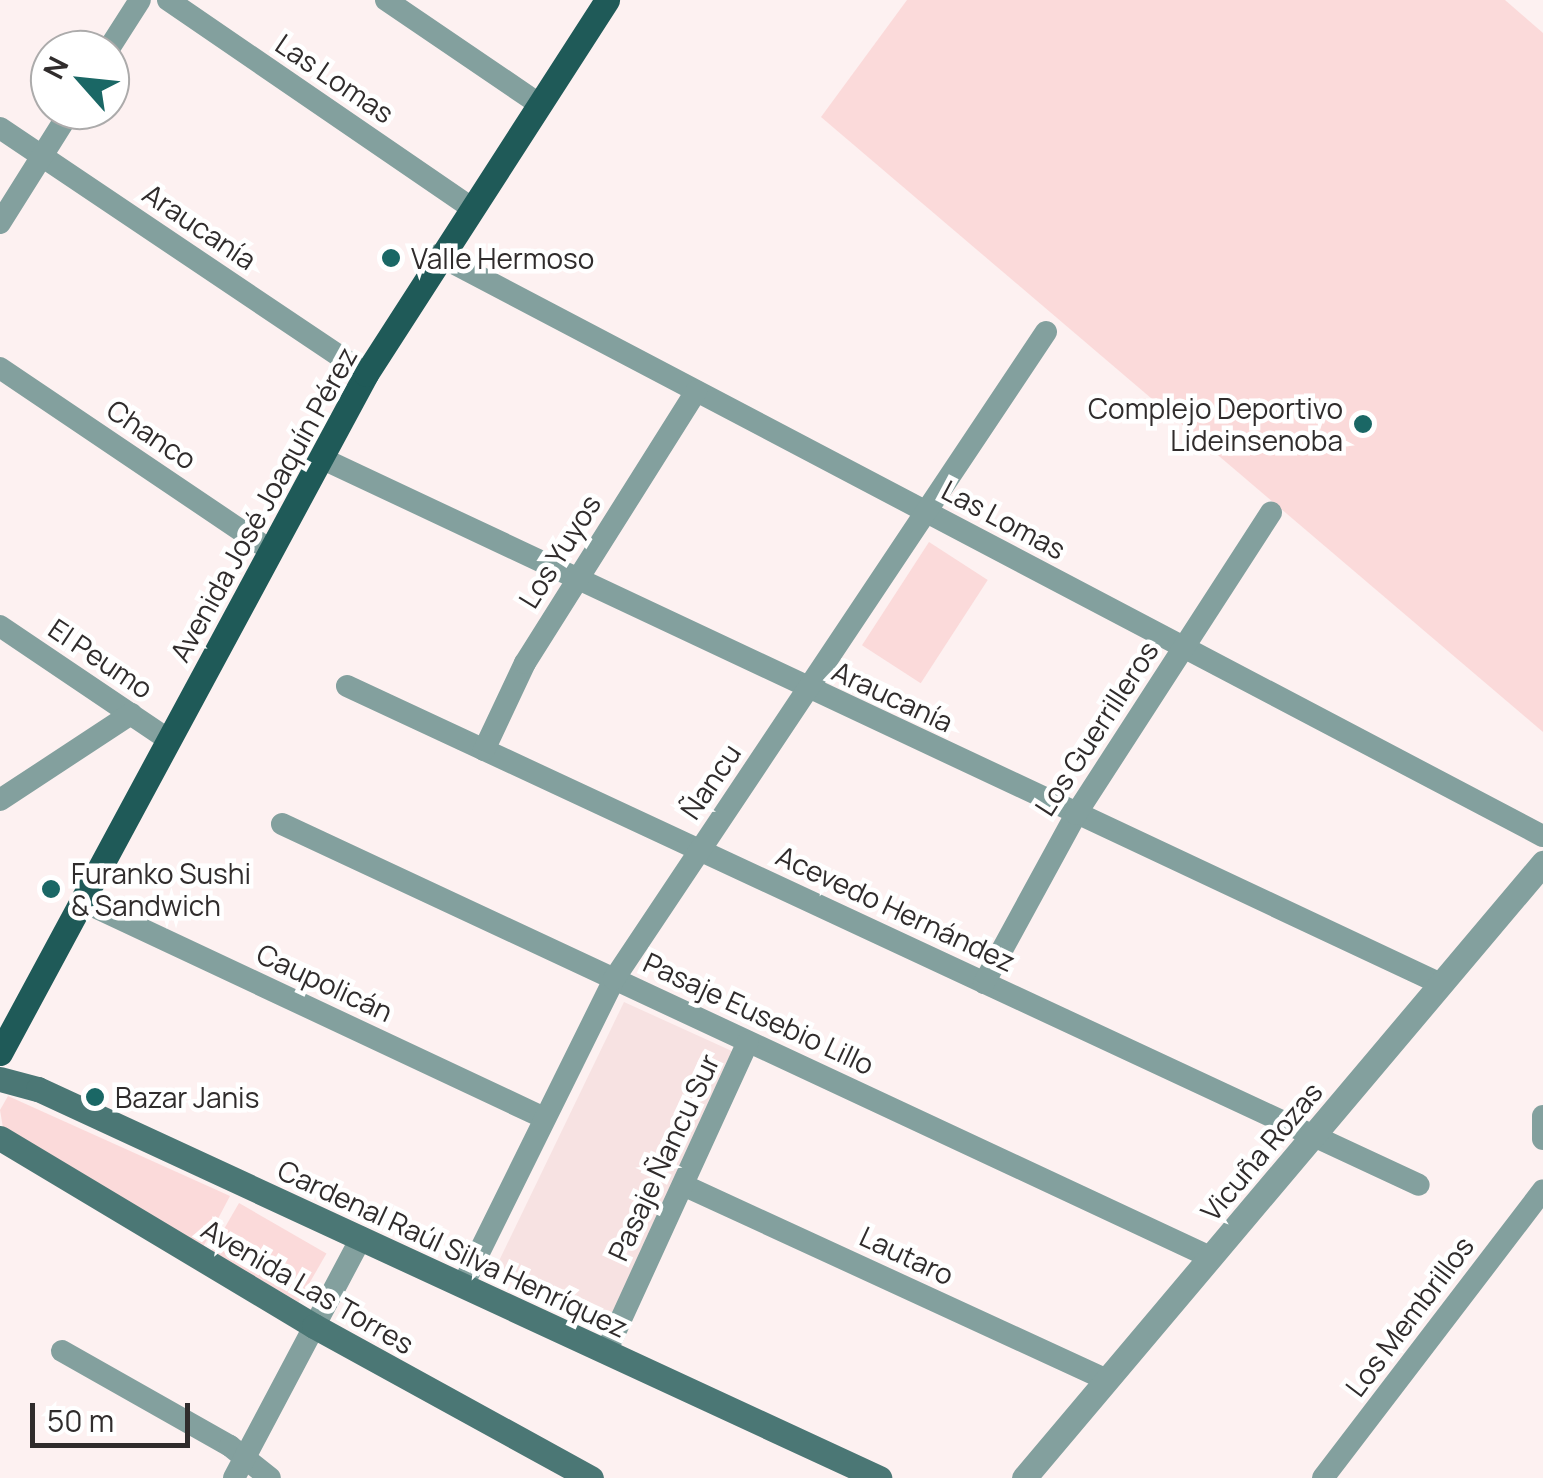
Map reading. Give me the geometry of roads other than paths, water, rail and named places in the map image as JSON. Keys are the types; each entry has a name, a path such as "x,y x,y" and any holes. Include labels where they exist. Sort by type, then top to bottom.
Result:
{"main road":[{"name":"Avenida José Joaquín Pérez","path":"0,1052 366,374 469,206 606,0"},
{"name":"Cardenal Raúl Silva Henríquez","path":"0,1079 38,1089 879,1478"},
{"name":"Avenida Las Torres","path":"0,1138 314,1326 590,1478"}],"street":[{"path":"121,30 140,0"},
{"name":"Las Lomas","path":"168,0 469,206"},
{"path":"386,0 536,102"},
{"name":"Araucanía","path":"0,128 366,374"},
{"path":"0,223 58,130"},
{"name":"Las Lomas","path":"438,255 1543,836"},
{"name":"Ñancu","path":"462,1285 542,1117 614,979 1046,332"},
{"name":"Chanco","path":"0,368 271,550"},
{"name":"Los Yuyos","path":"484,750 524,663 696,390"},
{"name":"Araucanía","path":"320,458 1441,984"},
{"name":"Los Guerrilleros","path":"984,983 1076,814 1271,513"},
{"name":"El Peumo","path":"0,626 169,740"},
{"name":"Acevedo Hernández","path":"347,686 1420,1185"},
{"path":"0,800 131,714"},
{"name":"Pasaje Eusebio Lillo","path":"282,824 1210,1257"},
{"name":"Vicuña Rozas","path":"1024,1478 1543,863"},
{"name":"Caupolicán","path":"82,901 542,1117"},
{"name":"Pasaje Ñancu Sur","path":"606,1352 748,1042"},
{"path":"1543,1116 1543,1139"},
{"name":"Lautaro","path":"682,1185 1106,1380"},
{"name":"Los Membrillos","path":"1322,1478 1543,1190"},
{"path":"239,1468 361,1238"},
{"path":"62,1351 239,1468 270,1478"}],"place":[{"name":"Valle Hermoso","path":"391,258"},
{"name":"Complejo Deportivo Lideinsenoba","path":"1363,424"},
{"name":"Furanko Sushi & Sandwich","path":"51,889"},
{"name":"Bazar Janis","path":"95,1097"}]}
